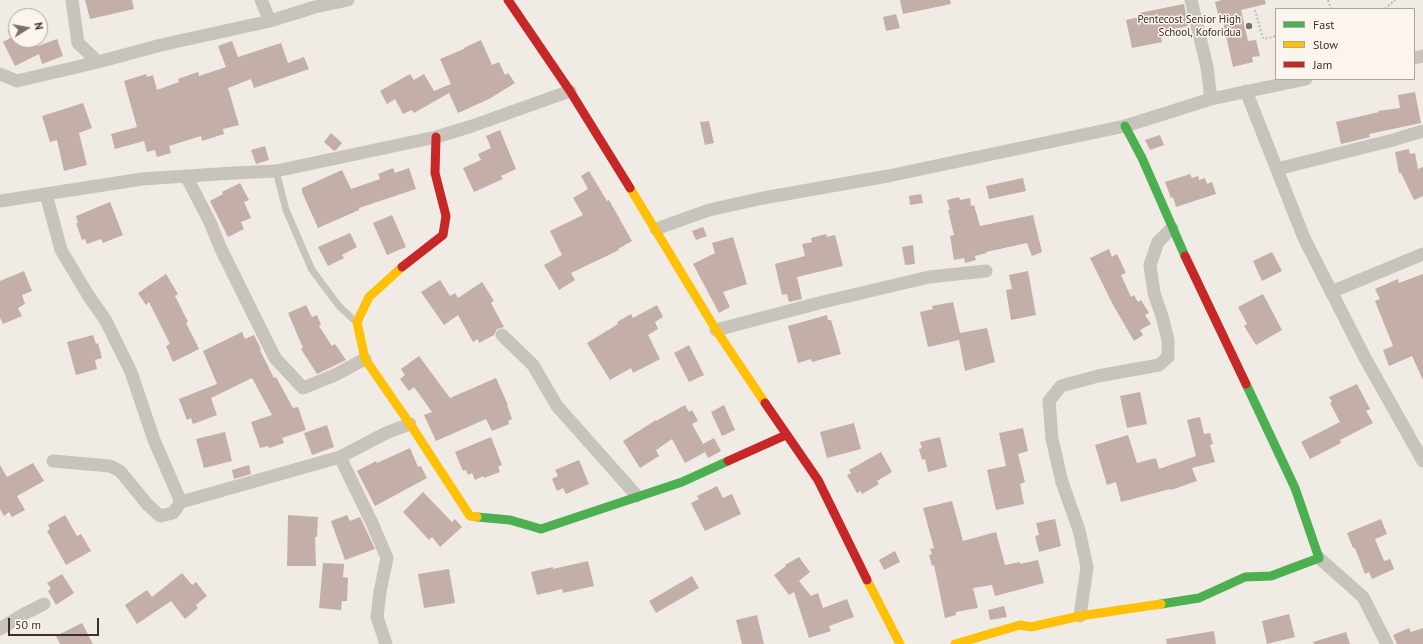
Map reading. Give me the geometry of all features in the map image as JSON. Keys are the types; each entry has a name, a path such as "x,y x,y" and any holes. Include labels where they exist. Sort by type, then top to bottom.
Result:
{"street":[{"path":"72,0 78,43 98,62"},
{"path":"261,0 270,21"},
{"path":"0,74 18,81 270,21 315,7 348,0"},
{"path":"508,0 570,91 656,229 716,330 818,480 900,644"},
{"path":"1191,0 1206,67 1211,98"},
{"path":"656,229 709,210 763,198 904,173 1126,126 1211,98 1301,80"},
{"path":"0,201 142,179 276,172 436,138 570,91"},
{"path":"1246,91 1304,238 1365,358 1423,461"},
{"path":"1126,126 1142,158 1172,228 1295,488 1318,558 1363,597 1388,644"},
{"path":"1277,169 1423,131"},
{"path":"436,138 435,173 446,216 443,235 406,263 369,297 357,322 364,359 410,424 470,516 510,520 541,529 682,482 786,434"},
{"path":"186,176 210,222 220,247 271,352 292,377 303,388 335,375 364,359"},
{"path":"46,194 61,250 88,295 106,321 128,366 154,440 181,502"},
{"path":"1080,616 1087,567 1079,530 1062,482 1052,440 1049,401 1061,386 1098,376 1160,365 1168,357 1168,340 1154,293 1150,264 1158,242 1172,228"},
{"path":"1331,292 1423,254"},
{"path":"716,330 823,302 929,277 986,271"},
{"path":"502,335 533,365 557,406 637,496"},
{"path":"53,461 110,466 120,471 147,504 160,516 173,513 181,502 340,457 386,433 410,424"},
{"path":"340,457 387,558 380,592 378,617 386,644"},
{"path":"955,644 1020,625 1031,627 1080,616 1199,598 1245,577 1272,576 1318,558"},
{"path":"0,629 44,604"}],"lane":[{"path":"276,172 286,210 312,270 339,306 357,322"}],"path":[{"path":"1386,8 1395,0"},
{"path":"1255,10 1264,39 1275,36"}],"building":[{"path":"85,0 132,0 134,9 90,19"},
{"path":"900,0 950,0 951,4 903,14"},
{"path":"1222,0 1265,0 1266,4 1241,10 1248,41 1256,40 1260,56 1252,57 1253,62 1233,67 1221,13 1218,14 1215,2"},
{"path":"1184,4 1188,26 1160,32 1162,42 1132,48 1126,20 1140,17 1139,13"},
{"path":"896,14 900,28 886,31 883,17"},
{"path":"8,39 8,48 48,48 48,42 57,39 63,56 42,64 39,54 15,66 3,42"},
{"path":"481,40 492,65 499,62 505,75 508,73 515,83 489,99 458,113 449,93 414,113 412,110 403,114 395,99 387,104 380,91 410,74 414,80 424,74 434,91 451,84 440,59"},
{"path":"232,41 238,57 281,43 288,63 304,57 309,69 254,88 251,79 228,88 239,125 223,129 224,134 202,141 201,136 169,146 171,153 157,157 155,150 147,152 144,141 115,149 111,134 137,127 124,81 146,74 147,77 153,75 157,90 179,82 178,79 198,72 199,76 226,67 218,46"},
{"path":"1415,92 1421,123 1369,134 1370,137 1341,144 1336,122 1379,112 1378,111 1400,108 1398,95"},
{"path":"83,103 92,128 79,133 87,165 64,171 57,140 50,142 42,116"},
{"path":"709,121 714,143 705,145 700,122"},
{"path":"500,130 516,169 501,176 503,179 474,192 463,168 481,160 478,154 491,148 486,136"},
{"path":"331,133 342,143 334,151 324,142"},
{"path":"1160,135 1164,145 1150,150 1145,140"},
{"path":"265,146 269,160 256,164 251,150"},
{"path":"1409,149 1410,154 1415,153 1418,169 1423,167 1423,196 1414,200 1401,173 1399,173 1395,152"},
{"path":"393,168 395,173 409,168 416,189 359,208 359,210 318,228 302,192 302,188 342,170 351,189 380,179 378,174"},
{"path":"589,171 607,201 609,200 632,241 618,249 619,250 571,273 575,280 559,290 544,265 562,255 550,231 583,215 573,198 588,189 581,176"},
{"path":"1190,174 1192,178 1198,176 1199,180 1205,178 1207,184 1212,182 1216,194 1176,207 1173,197 1171,198 1165,182"},
{"path":"1023,178 1026,191 989,199 986,186"},
{"path":"240,183 249,200 244,202 251,218 241,222 244,229 228,237 210,201 223,194 222,192"},
{"path":"921,194 923,203 910,205 909,196"},
{"path":"959,197 960,200 970,198 971,206 974,205 980,226 1033,215 1042,252 1032,256 1027,243 986,252 987,253 975,256 976,260 965,263 964,258 954,260 950,236 954,235 947,200"},
{"path":"110,202 123,235 103,243 101,239 87,244 85,239 82,240 76,223 78,223 76,216"},
{"path":"392,215 406,247 387,255 373,223"},
{"path":"703,227 707,236 696,240 692,231"},
{"path":"350,233 357,247 342,255 344,258 328,266 318,247"},
{"path":"826,234 827,237 835,235 843,266 797,277 802,299 789,302 787,294 782,295 775,264 805,256 802,244 812,242 811,238"},
{"path":"733,237 747,284 723,292 730,307 719,313 693,264 715,253 712,243"},
{"path":"913,245 915,264 905,265 902,247"},
{"path":"1109,249 1112,257 1117,254 1126,273 1121,275 1131,297 1134,295 1138,302 1141,300 1149,313 1145,315 1151,324 1140,330 1143,335 1134,341 1112,303 1090,258"},
{"path":"1272,252 1282,271 1262,281 1253,261"},
{"path":"24,271 32,291 22,295 25,304 18,308 22,316 3,324 0,318 0,281"},
{"path":"1028,271 1036,315 1011,320 1006,290 1012,289 1009,275"},
{"path":"166,274 178,294 175,296 199,349 173,362 166,346 170,344 149,302 146,305 138,293"},
{"path":"1423,274 1423,380 1412,356 1389,366 1383,350 1393,346 1375,301 1380,299 1375,289 1398,279 1399,283"},
{"path":"440,280 450,296 455,293 458,298 482,282 494,301 491,303 504,327 497,329 494,335 479,343 478,339 473,342 458,315 444,325 421,292"},
{"path":"1263,294 1282,330 1256,345 1244,326 1247,324 1238,307"},
{"path":"953,302 960,333 987,328 995,362 965,371 959,340 928,347 920,312 933,309 932,306"},
{"path":"306,305 312,317 317,315 321,325 319,326 332,346 335,344 346,360 317,374 301,349 303,348 288,313"},
{"path":"657,305 663,317 655,322 658,329 648,335 660,359 633,373 631,368 610,380 587,343 631,314 633,318"},
{"path":"827,315 828,320 831,320 841,354 812,362 811,359 798,363 788,326"},
{"path":"242,332 245,339 254,335 274,378 276,377 293,408 298,407 306,430 282,438 284,443 269,448 268,446 260,448 251,422 272,415 252,378 211,398 217,415 193,424 191,418 187,420 179,399 217,384 203,351"},
{"path":"93,335 96,344 98,343 102,358 95,360 97,369 76,375 67,342"},
{"path":"689,345 704,375 689,382 674,353"},
{"path":"419,356 450,398 496,378 508,405 512,419 508,421 509,424 492,431 486,419 436,441 424,415 432,412 414,387 409,391 400,379 405,375 401,369"},
{"path":"1357,384 1370,409 1366,411 1373,423 1340,440 1341,443 1310,459 1301,442 1340,422 1330,403 1332,402 1329,397"},
{"path":"1140,392 1147,424 1127,428 1120,396"},
{"path":"685,405 689,412 692,410 698,421 692,424 703,444 714,438 721,451 708,458 705,452 685,463 672,439 656,450 659,456 640,468 623,441 656,420"},
{"path":"724,405 735,430 722,436 711,412"},
{"path":"1200,417 1204,434 1210,433 1213,444 1210,445 1215,462 1192,468 1197,481 1171,490 1170,489 1121,502 1116,482 1107,485 1095,445 1128,435 1137,463 1156,458 1159,469 1196,456 1187,420"},
{"path":"854,423 861,449 827,458 820,432"},
{"path":"327,425 334,447 312,455 304,433"},
{"path":"1023,428 1028,451 1018,454 1025,482 1020,484 1024,504 996,510 987,470 1006,466 999,433"},
{"path":"225,432 232,461 204,468 196,439"},
{"path":"491,437 502,465 498,467 500,472 484,478 483,476 475,480 472,473 468,475 466,470 463,471 455,452"},
{"path":"940,437 947,467 928,472 925,459 922,460 919,449 922,448 920,442"},
{"path":"410,448 418,467 421,466 427,478 375,506 357,471 376,461 377,463"},
{"path":"881,452 892,472 877,481 879,484 862,494 861,491 857,493 847,475 851,473 849,470"},
{"path":"579,460 589,484 566,494 563,488 557,491 552,479 558,476 555,470"},
{"path":"33,463 44,481 17,496 25,510 12,517 9,512 4,516 0,509 0,465 7,477"},
{"path":"249,465 251,474 234,479 232,470"},
{"path":"717,486 723,498 732,494 741,514 705,531 691,503 699,499 697,496"},
{"path":"423,492 452,522 455,519 462,527 440,547 432,537 429,540 403,512"},
{"path":"952,501 963,541 996,532 1005,565 1020,562 1020,564 1038,560 1044,583 995,596 992,585 973,588 978,608 956,612 956,615 945,618 934,565 932,566 929,555 932,554 930,549 934,548 923,508"},
{"path":"65,515 77,536 81,534 91,551 66,565 47,531 50,529 48,525"},
{"path":"288,515 318,517 317,537 315,537 316,566 287,566"},
{"path":"347,515 350,521 360,517 375,549 345,560 331,521"},
{"path":"1055,519 1061,546 1039,552 1035,536 1039,535 1036,523"},
{"path":"1381,519 1387,534 1375,539 1384,561 1390,559 1394,569 1372,579 1369,572 1365,574 1355,548 1353,548 1347,533"},
{"path":"895,551 900,562 884,570 879,560"},
{"path":"799,557 810,572 799,581 811,596 818,593 823,608 847,599 854,617 829,626 831,631 809,638 794,592 789,595 774,575 786,566 785,565"},
{"path":"588,561 594,586 563,593 562,589 537,595 531,572 553,567 553,569"},
{"path":"323,563 344,564 343,577 348,578 347,601 342,601 341,610 319,608"},
{"path":"449,569 455,603 424,608 418,574"},
{"path":"182,573 192,585 196,582 207,596 196,605 198,608 185,619 171,601 137,624 125,605 147,590 152,597"},
{"path":"62,574 74,593 56,605 48,591 51,588 47,583"},
{"path":"692,576 699,588 656,613 649,601"},
{"path":"1004,606 1007,617 990,620 988,610"},
{"path":"1289,614 1295,637 1267,644 1262,621"},
{"path":"757,615 764,644 742,644 736,620"},
{"path":"82,623 93,644 60,644 56,636"},
{"path":"1409,628 1411,632 1423,628 1423,644 1397,644 1393,635"},
{"path":"1214,631 1216,644 1167,644 1166,639"},
{"path":"1346,632 1350,644 1314,644 1313,642"}],"traffic: fast":[{"path":"1125,126 1142,158 1185,256"},
{"path":"1161,604 1199,598 1245,577 1271,576 1319,558 1295,488 1246,384"},
{"path":"477,517 510,520 541,529 682,482 728,461"}],"traffic: slow":[{"path":"630,188 716,330 765,403"},
{"path":"402,267 369,297 357,322 365,359 410,424 470,516 477,517"},
{"path":"867,580 900,644"},
{"path":"955,644 1020,625 1031,627 1080,616 1161,604"}],"traffic: jam":[{"path":"508,0 570,91 630,188"},
{"path":"402,267 443,235 446,216 435,173 436,137"},
{"path":"1185,256 1246,384"},
{"path":"765,403 818,480 867,580"},
{"path":"728,461 786,435"}],"place":[{"name":"Pentecost Senior High School, Koforidua","path":"1249,26"}]}
